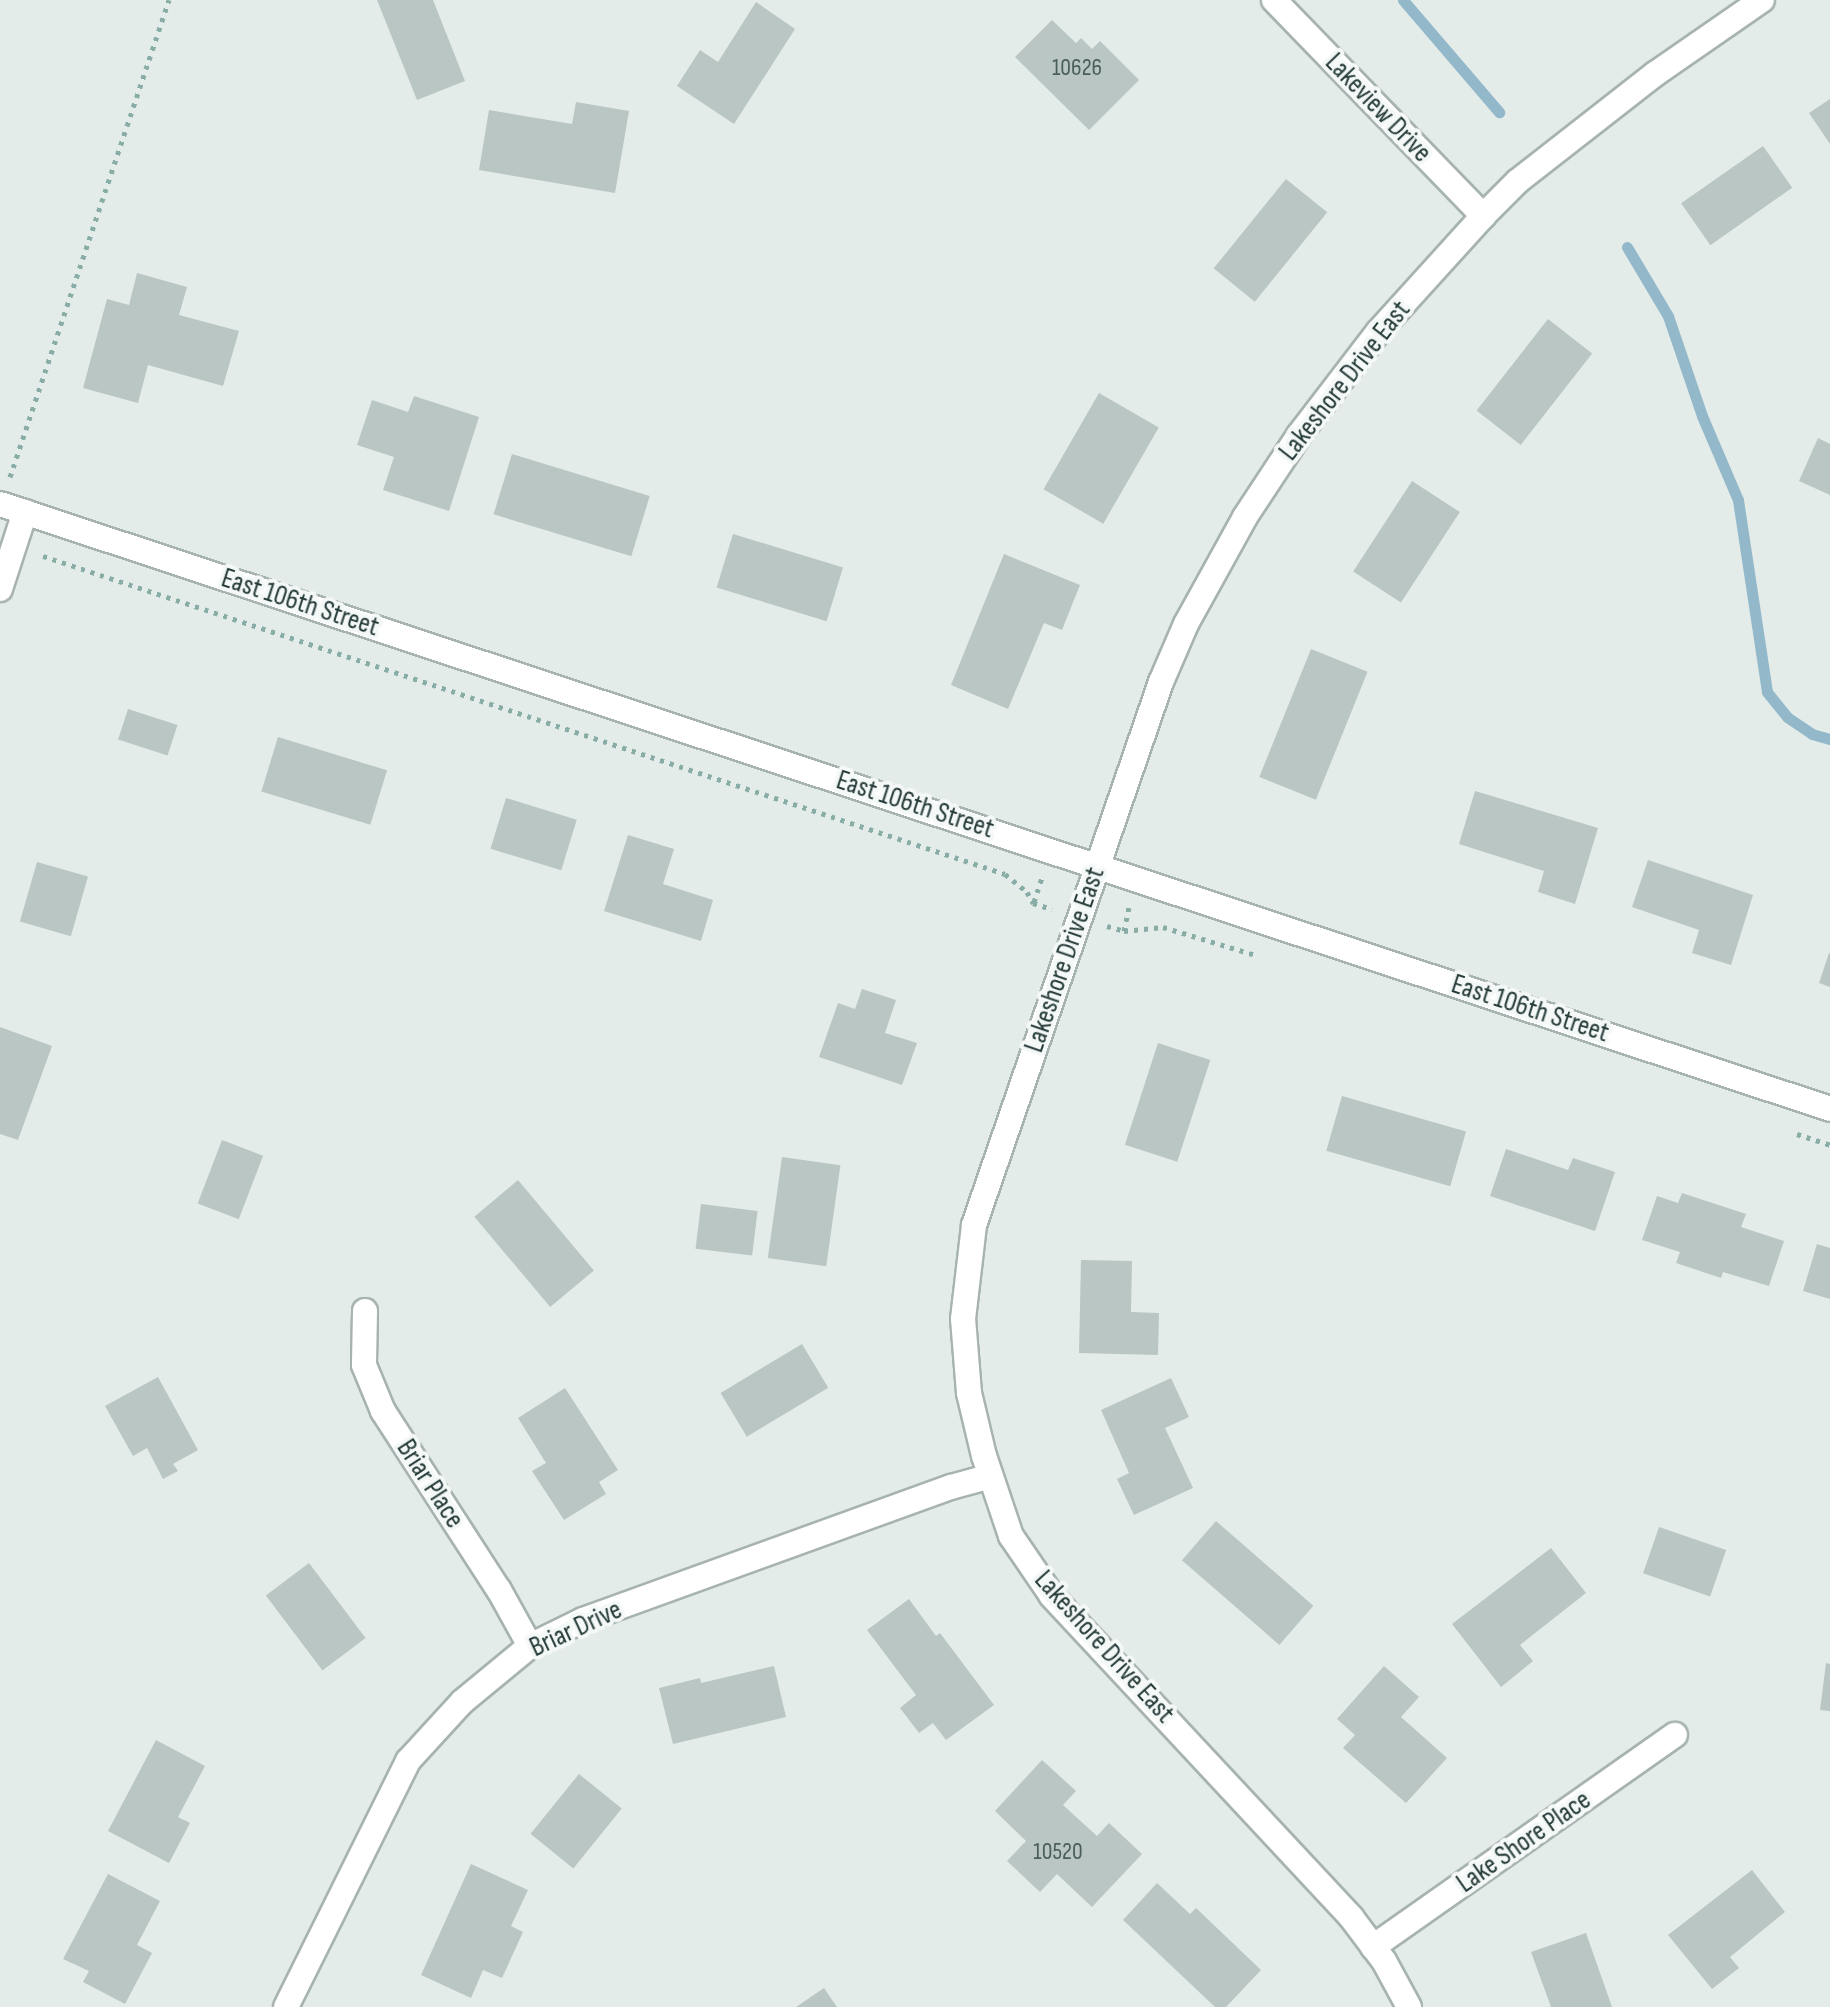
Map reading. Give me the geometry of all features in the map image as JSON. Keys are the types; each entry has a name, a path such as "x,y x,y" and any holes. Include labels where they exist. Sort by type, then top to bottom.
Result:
{"street":[{"name":"Lakeview Drive","path":"1274,0 1483,216"},
{"name":"Lakeshore Drive East","path":"1409,2007 1373,1947 1276,1835 1052,1596 1011,1536 969,1393 963,1319 974,1225 1161,682 1186,624 1245,517 1299,435 1378,332 1518,181 1655,74 1762,0"},
{"name":"East 106th Street","path":"0,504 1830,1109"},
{"path":"0,589 13,547 31,514"},
{"name":"Briar Place","path":"365,1311 364,1365 383,1411 499,1590 530,1646"},
{"name":"Briar Drive","path":"286,2007 408,1761 462,1702 530,1646 583,1620 951,1487 991,1476"},
{"name":"Lake Shore Place","path":"1373,1947 1675,1735"}],"path":[{"path":"58,561 10,477 169,0"},
{"path":"13,547 1005,874 1027,892 1033,903"}],"building":[{"path":"377,0 433,0 465,81 417,100"},
{"path":"756,2 795,29 734,124 677,86 700,50 718,62"},
{"path":"1052,20 1076,43 1081,38 1092,49 1100,41 1139,80 1089,130 1015,57"},
{"path":"1830,99 1830,144 1809,113"},
{"path":"576,102 629,111 615,193 479,170 489,110 572,124"},
{"path":"1763,146 1792,188 1710,245 1681,203"},
{"path":"1286,179 1327,212 1255,302 1214,268"},
{"path":"137,273 187,287 179,315 239,331 223,386 148,365 138,403 83,388 107,299 129,305"},
{"path":"1548,319 1592,353 1521,445 1477,410"},
{"path":"1099,393 1159,428 1103,524 1044,489"},
{"path":"414,396 479,417 449,511 383,490 394,457 357,445 372,400 408,412"},
{"path":"1818,438 1830,444 1830,495 1799,481"},
{"path":"512,454 650,496 631,556 494,514"},
{"path":"1412,481 1460,512 1401,603 1353,572"},
{"path":"733,534 843,568 827,621 717,588"},
{"path":"1004,554 1080,585 1062,630 1044,623 1008,709 951,685"},
{"path":"1311,649 1368,672 1316,800 1259,777"},
{"path":"128,709 177,725 168,756 118,739"},
{"path":"278,737 387,770 370,825 261,792"},
{"path":"1475,791 1598,828 1575,904 1538,892 1544,871 1459,844"},
{"path":"506,798 577,820 561,870 491,849"},
{"path":"628,835 674,849 663,884 713,900 701,941 604,911"},
{"path":"1648,860 1753,895 1731,965 1692,953 1699,930 1632,907"},
{"path":"37,862 88,877 71,936 20,922"},
{"path":"1830,953 1830,987 1819,983"},
{"path":"862,989 896,1000 885,1033 917,1043 902,1085 819,1057 838,1003 855,1009"},
{"path":"0,1027 52,1046 18,1140 0,1134"},
{"path":"1158,1043 1210,1060 1177,1162 1125,1145"},
{"path":"1342,1096 1466,1132 1450,1186 1326,1151"},
{"path":"222,1140 263,1156 239,1219 198,1203"},
{"path":"1506,1149 1568,1170 1573,1158 1615,1172 1595,1231 1490,1196"},
{"path":"782,1157 840,1165 826,1266 768,1258"},
{"path":"518,1180 594,1270 550,1307 474,1217"},
{"path":"1682,1193 1746,1214 1741,1227 1784,1241 1769,1286 1723,1272 1721,1278 1676,1263 1680,1252 1642,1240 1657,1196 1678,1203"},
{"path":"701,1204 758,1211 752,1256 696,1249"},
{"path":"1817,1244 1830,1248 1830,1299 1803,1291"},
{"path":"1081,1260 1132,1261 1131,1312 1159,1313 1158,1355 1079,1353"},
{"path":"802,1344 828,1388 747,1437 721,1393"},
{"path":"158,1377 198,1450 173,1464 178,1471 163,1479 147,1448 133,1456 105,1406"},
{"path":"1171,1378 1189,1417 1165,1428 1193,1488 1134,1515 1117,1479 1129,1473 1101,1410"},
{"path":"565,1388 618,1470 599,1482 606,1494 564,1520 532,1471 546,1463 518,1418"},
{"path":"1216,1521 1313,1606 1279,1645 1182,1560"},
{"path":"1659,1527 1726,1550 1710,1596 1643,1573"},
{"path":"1551,1548 1586,1593 1520,1645 1533,1661 1501,1687 1452,1624"},
{"path":"309,1563 366,1638 322,1671 266,1595"},
{"path":"909,1599 936,1636 940,1633 994,1705 946,1740 933,1723 919,1733 900,1708 916,1695 867,1630"},
{"path":"1826,1663 1830,1664 1830,1711 1820,1710"},
{"path":"774,1666 786,1717 673,1744 659,1688 700,1678 701,1683"},
{"path":"1384,1666 1419,1697 1401,1717 1447,1758 1406,1803 1343,1748 1355,1735 1337,1719"},
{"path":"156,1740 205,1766 178,1817 190,1823 169,1863 108,1831"},
{"path":"1042,1760 1076,1791 1063,1805 1097,1836 1109,1823 1142,1854 1092,1907 1057,1874 1040,1892 1007,1861 1026,1841 995,1811"},
{"path":"579,1774 622,1809 573,1868 531,1834"},
{"path":"471,1864 528,1890 511,1926 523,1932 502,1978 483,1970 471,1998 421,1975"},
{"path":"1752,1870 1785,1912 1730,1957 1739,1968 1712,1989 1668,1935"},
{"path":"108,1874 160,1901 137,1945 152,1953 125,2004 83,1982 89,1971 63,1959"},
{"path":"1157,1883 1190,1914 1196,1908 1261,1970 1226,2007 1215,2007 1123,1920"},
{"path":"1586,1933 1612,2007 1551,2007 1531,1952"},
{"path":"824,1988 837,2007 796,2007"}],"waterway":[{"path":"1403,0 1499,112"},
{"path":"1627,247 1668,316 1702,416 1738,500 1767,692 1787,717 1812,734 1830,739"}]}
